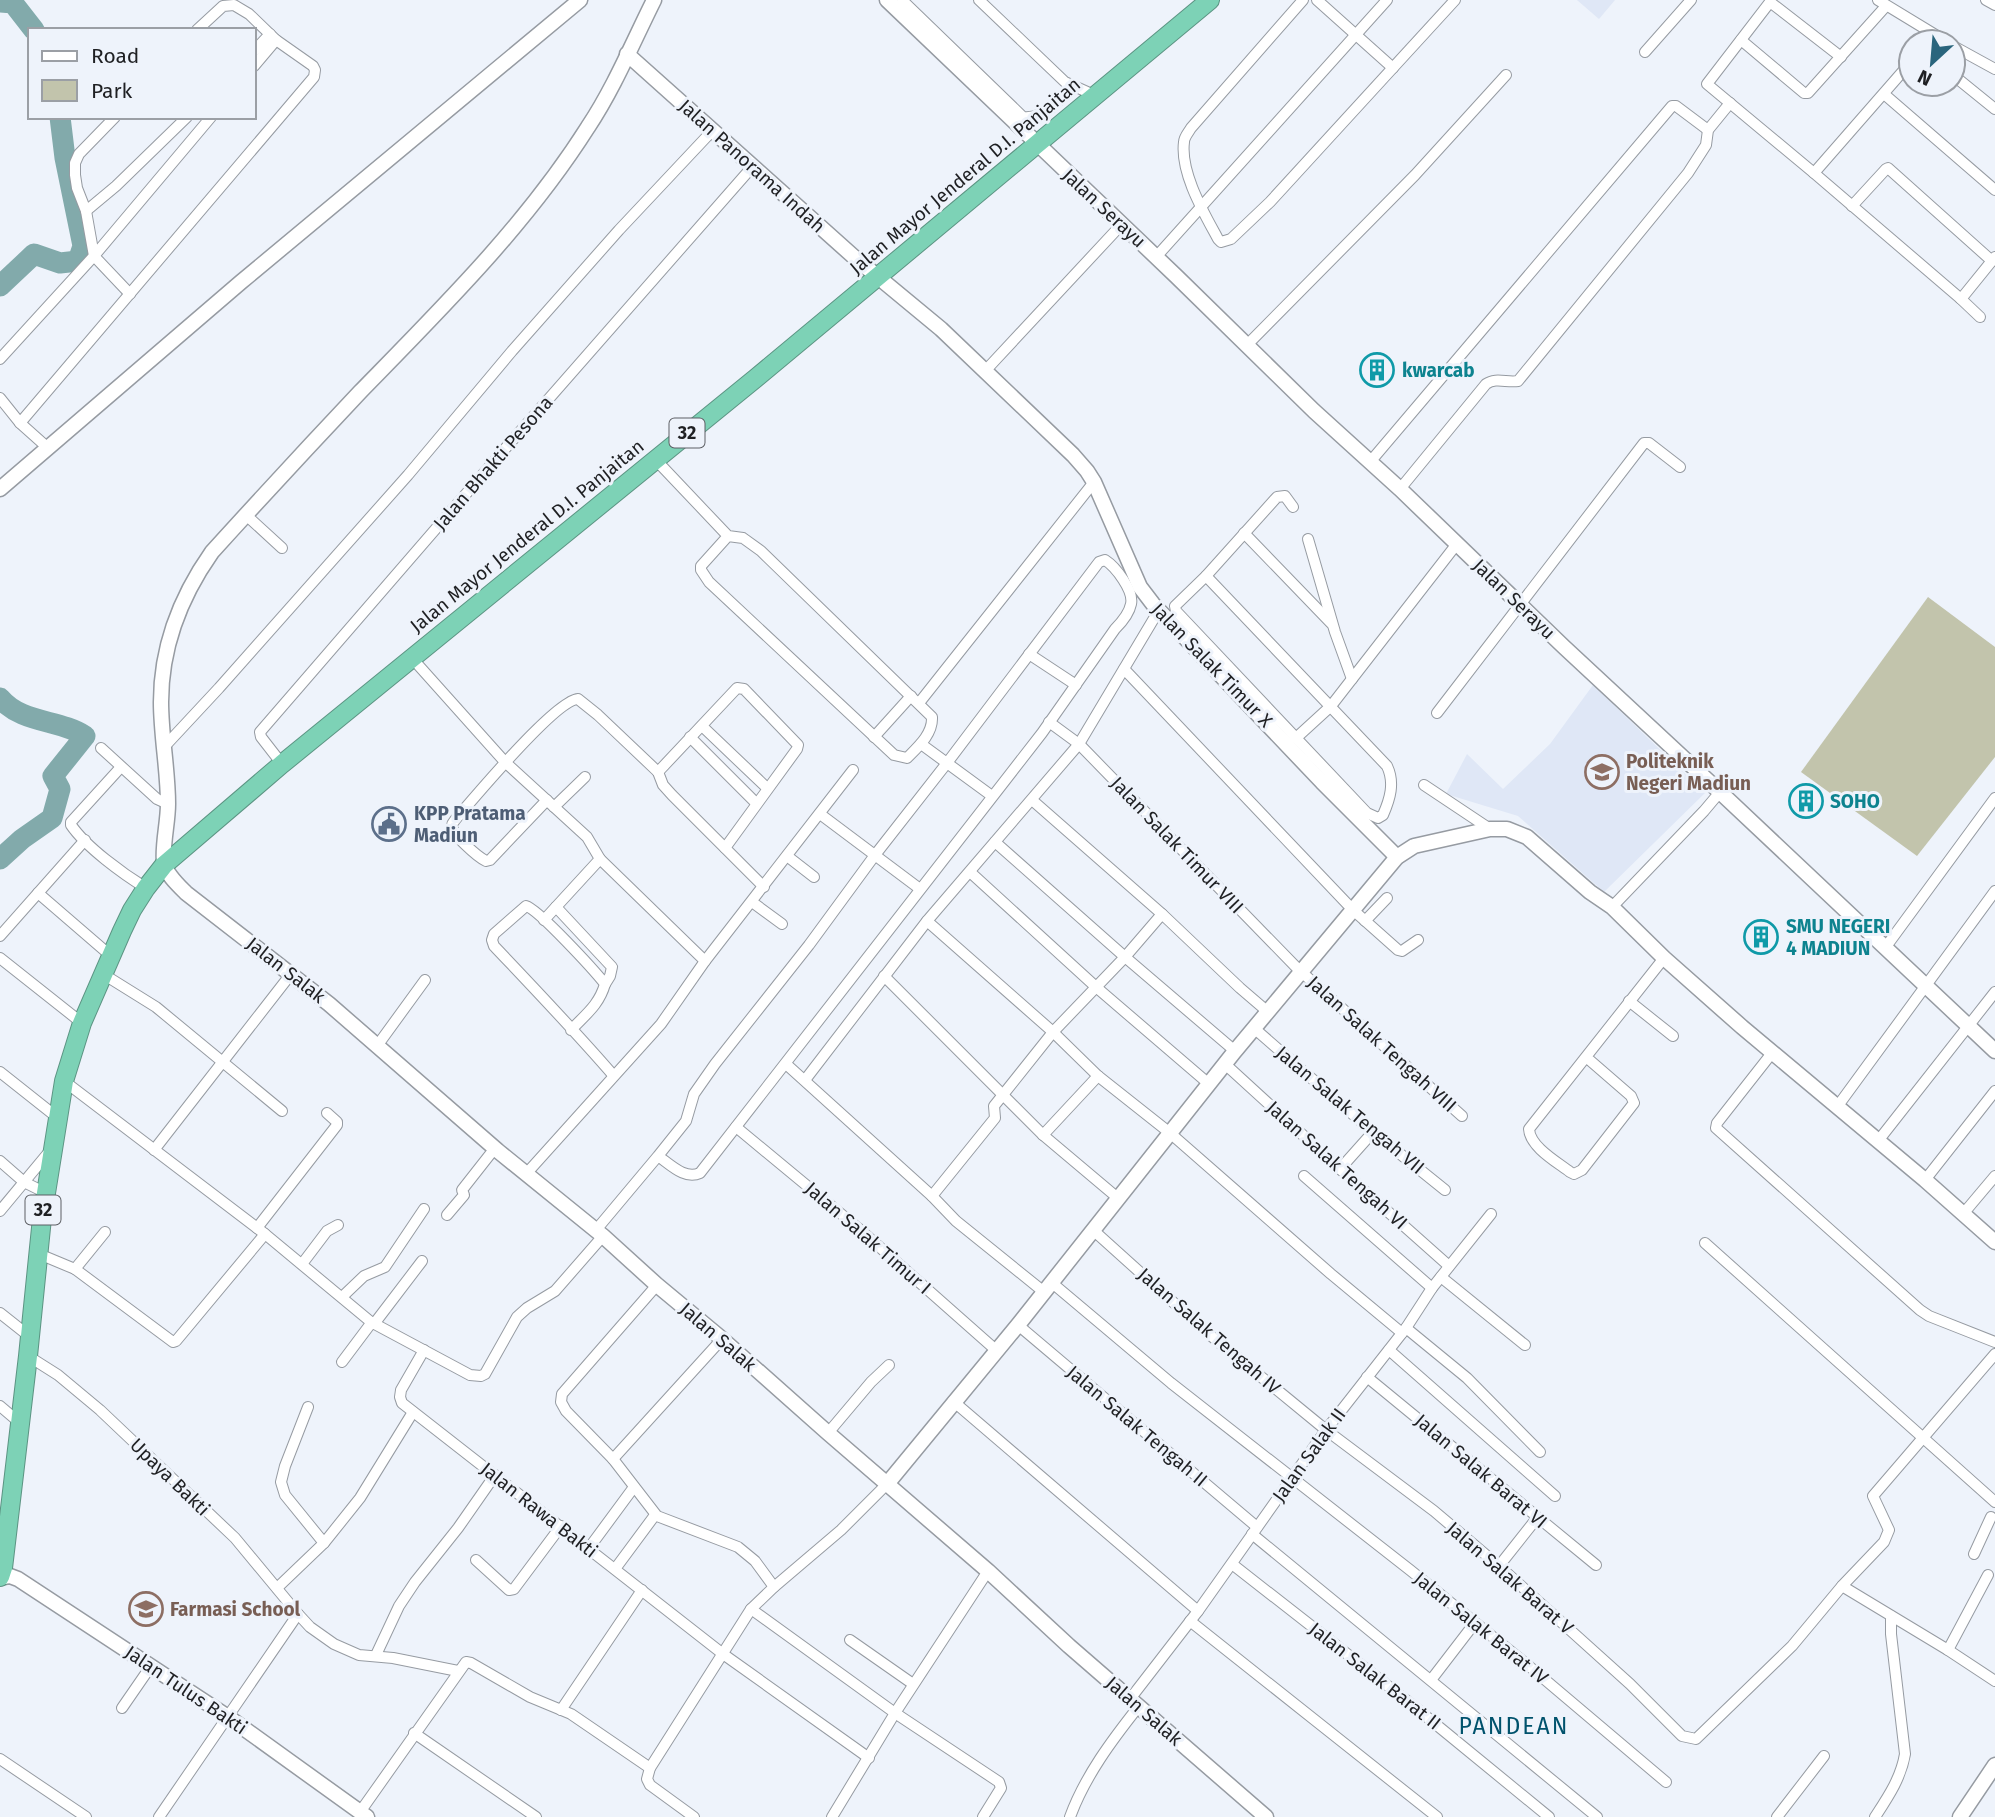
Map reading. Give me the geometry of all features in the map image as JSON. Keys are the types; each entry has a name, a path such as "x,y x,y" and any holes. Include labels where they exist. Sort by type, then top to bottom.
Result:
{"highway":[{"name":"Jalan Mayor Jenderal D.I. Panjaitan","path":"164,865 411,657 877,278 1210,0"},
{"name":"32","path":"0,1577 3,1568 5,1498 20,1423 46,1193 64,1081 82,1023 132,910 164,865"}],"street":[{"path":"0,489 241,282 580,0"},
{"path":"164,865 168,804 161,705 162,676 169,640 195,576 212,552 246,515 429,322 505,237 561,167 589,126 654,0"},
{"path":"979,0 1071,86 1094,95"},
{"path":"1303,0 1184,139 1185,164 1201,208 1218,239 1226,242 1270,202 1455,0"},
{"path":"1317,0 1393,68"},
{"path":"1156,257 1387,0"},
{"path":"1644,52 1691,0"},
{"path":"1986,0 1995,5"},
{"path":"894,1 1023,117 1035,116 1050,109 1071,86"},
{"name":"Jalan Serayu","path":"894,1 1036,144 1314,411 1995,1051"},
{"path":"1841,57 1770,2 1707,84 1980,317"},
{"path":"1741,40 1808,93 1841,57 1882,3 1916,28"},
{"path":"20,423 314,76 313,66 234,5 229,4 218,10 200,28"},
{"path":"256,50 273,37"},
{"path":"256,63 273,37"},
{"name":"Jalan Panorama Indah","path":"627,54 877,278"},
{"path":"1967,54 1995,69"},
{"path":"1247,345 1415,174 1506,75"},
{"path":"1814,173 1897,79"},
{"path":"1967,86 1995,109"},
{"path":"1884,94 1995,190"},
{"path":"1400,489 1486,384 1492,380 1518,381 1688,173 1706,145 1708,130 1730,103"},
{"path":"1370,462 1672,106 1676,106 1708,130"},
{"path":"113,119 79,154 75,163 94,256 130,294"},
{"path":"86,211 116,186 185,119"},
{"path":"0,359 94,256 209,119"},
{"path":"164,746 381,505 610,240 713,130"},
{"name":"Jalan Bhakti Pesona","path":"282,764 260,732 753,166"},
{"path":"1852,206 1888,168 1993,259 1961,299"},
{"path":"986,370 1121,225"},
{"name":"Jalan Salak Timur X","path":"877,278 941,329 1073,455 1094,482 1140,587 1322,782 1399,855"},
{"path":"0,398 20,423 48,448"},
{"path":"1437,713 1644,443 1649,443 1680,467"},
{"path":"655,459 728,536 743,538 761,551 932,717 931,728 921,744 907,758 894,755 709,582 701,566 728,536"},
{"path":"874,737 915,699 1094,482"},
{"path":"1206,576 1331,706 1389,771 1392,785 1383,816 1378,818 1367,813 1176,611 1175,606 1281,495 1287,498 1293,507"},
{"path":"246,515 282,548"},
{"path":"1244,533 1334,626"},
{"path":"1308,539 1334,626 1356,673"},
{"path":"1296,738 1331,706 1456,545"},
{"path":"64,1081 261,1231 373,1323 470,1375 481,1376 485,1374 517,1317 555,1291 688,1118 694,1094 715,1064 809,945 1099,562 1108,562 1121,575 1130,594 1131,606 1049,722 786,1064 697,1175 685,1175 659,1156"},
{"path":"805,1080 927,921 1079,744 1159,610"},
{"path":"1029,654 1076,685"},
{"path":"411,657 505,762 591,842 600,859 705,961"},
{"path":"1124,669 1353,910 1400,951 1418,940"},
{"path":"658,772 737,688 744,689 798,745 797,750 724,848"},
{"path":"585,777 550,804 490,860 482,860 452,828 452,824 505,762 549,719 576,698 658,772 663,785 672,795 764,887"},
{"name":"Jalan Salak Timur VIII","path":"1049,722 1079,744 1301,972"},
{"path":"702,726 767,788"},
{"path":"690,737 757,803"},
{"path":"921,744 992,796"},
{"path":"101,748 158,799 168,804"},
{"path":"121,767 71,822 72,827 122,872 146,888"},
{"path":"526,1174 661,1024 705,961 853,771"},
{"path":"1424,785 1490,829"},
{"path":"1612,906 1720,792"},
{"path":"1885,948 1995,798"},
{"path":"1032,800 1268,1012"},
{"path":"820,814 920,889"},
{"path":"694,1817 650,1785 647,1779 649,1768 751,1609 841,1530 887,1484 1018,1325 1235,1051 1399,855 1414,846 1490,829 1507,829 1527,837 1590,892 1612,906 1664,958 1772,1053 1995,1242"},
{"path":"0,936 85,840"},
{"path":"995,842 1235,1051"},
{"path":"787,856 814,877"},
{"path":"544,920 600,859"},
{"name":"Jalan Salak","path":"164,865 187,893 329,1004 495,1148 599,1233 988,1570 1069,1646 1266,1817"},
{"path":"970,872 1096,987 1209,1084"},
{"path":"1837,1107 1995,891"},
{"path":"38,893 111,956"},
{"path":"1365,921 1387,898"},
{"path":"752,902 782,924"},
{"path":"604,984 529,906 526,905 494,934 493,943 613,1075"},
{"path":"556,907 612,967 596,1004 571,1030"},
{"path":"932,1196 995,1118 994,1107 1053,1032 1162,914"},
{"path":"927,921 1053,1032 1098,1076 1170,1133 1331,1274 1467,1378 1540,1452"},
{"path":"0,958 82,1023"},
{"path":"1586,1057 1631,1096 1634,1103 1599,1150 1574,1174 1544,1152 1531,1138 1529,1129 1664,958"},
{"name":"Jalan Salak Tengah VIII","path":"1301,972 1462,1116"},
{"path":"103,974 156,1007 282,1111"},
{"path":"153,1150 291,974"},
{"path":"884,976 1043,1135 1119,1199"},
{"path":"377,1046 425,980"},
{"path":"1878,1141 1995,992"},
{"path":"1629,1001 1672,1036"},
{"name":"Jalan Salak Tengah VII","path":"1255,1029 1445,1191"},
{"path":"1772,1053 1717,1123 1716,1128 1920,1310 1995,1342"},
{"name":"Jalan Salak Barat IV","path":"786,1064 956,1221 1047,1287 1410,1570 1666,1782"},
{"name":"Jalan Salak Tengah VI","path":"1225,1064 1449,1266"},
{"path":"0,1072 58,1118"},
{"path":"1043,1135 1098,1076"},
{"path":"1925,1180 1995,1091"},
{"path":"39,1254 75,1269 173,1342 176,1341 261,1231 337,1125 327,1113"},
{"name":"Jalan Salak Timur I","path":"736,1127 858,1228 997,1351"},
{"path":"1340,1169 1373,1132"},
{"path":"447,1215 464,1195 462,1190 495,1148"},
{"path":"0,1211 52,1149"},
{"path":"0,1161 24,1182 46,1193"},
{"path":"1304,1176 1432,1288"},
{"path":"1964,1214 1995,1176"},
{"path":"342,1297 364,1276 385,1267 424,1209"},
{"name":"Jalan Salak II","path":"1070,1817 1076,1801 1134,1702 1190,1621 1326,1430 1404,1331 1432,1288 1490,1214"},
{"path":"302,1264 327,1231 338,1226"},
{"name":"Jalan Salak Tengah IV","path":"1093,1230 1204,1329 1326,1430"},
{"path":"75,1269 105,1233"},
{"path":"1705,1243 1995,1504 1991,1513 1993,1519 1974,1554"},
{"path":"342,1362 422,1261"},
{"path":"1441,1278 1525,1345"},
{"path":"657,1285 561,1397 561,1402 566,1411 613,1459 655,1515 737,1547 755,1561 774,1587"},
{"path":"0,1313 29,1336"},
{"name":"Jalan Salak Tengah II","path":"1018,1325 1431,1680 1597,1817"},
{"path":"613,1459 722,1339"},
{"path":"277,1588 324,1543 360,1498 413,1412 401,1403 401,1390 424,1350"},
{"path":"1389,1350 1555,1496"},
{"path":"1995,1354 1873,1496 1889,1530 1884,1542 1842,1586 1995,1681"},
{"name":"Upaya Bakti","path":"28,1356 58,1375 100,1410 235,1538 310,1627 334,1644 355,1654 376,1655 458,1671"},
{"path":"828,1433 889,1365"},
{"name":"Jalan Salak Barat VI","path":"1367,1377 1596,1565"},
{"path":"953,1401 1198,1611"},
{"path":"0,1406 20,1423"},
{"path":"308,1407 281,1482 285,1495 324,1543"},
{"name":"Jalan Rawa Bakti","path":"413,1412 723,1654 869,1758"},
{"name":"Jalan Salak Barat V","path":"1326,1430 1434,1511 1499,1566 1685,1737 1696,1740 1792,1646 1842,1586"},
{"path":"376,1655 415,1582 458,1528 495,1475"},
{"path":"589,1548 634,1488"},
{"path":"615,1569 655,1515"},
{"path":"1499,1566 1538,1518"},
{"path":"476,1560 509,1590 514,1589 561,1526"},
{"name":"Jalan Salak Barat II","path":"1232,1564 1411,1704 1549,1817"},
{"path":"832,1817 913,1684 988,1570"},
{"path":"1948,1650 1988,1575"},
{"name":"Jalan Tulus Bakti","path":"0,1577 18,1579 228,1717 363,1814"},
{"path":"561,1710 642,1590"},
{"path":"751,1609 895,1713 999,1782 1001,1788 983,1817"},
{"path":"159,1817 298,1614"},
{"path":"1875,1817 1892,1791 1905,1754 1891,1616"},
{"path":"1190,1621 1437,1817"},
{"path":"1431,1680 1474,1624"},
{"path":"850,1640 913,1684"},
{"path":"363,1814 414,1733 466,1662 530,1697 571,1714 649,1768"},
{"path":"122,1708 151,1666"},
{"path":"414,1733 536,1817"},
{"path":"1777,1817 1824,1756"},
{"path":"0,1759 86,1817"},
{"path":"1960,1817 1995,1765"}],"shaded area":[{"path":"1577,0 1615,0 1599,19"},
{"name":"Politeknik Negeri Madiun","path":"1593,685 1705,793 1604,892 1518,816 1446,794 1467,754 1503,789 1550,744"}],"green space":[{"path":"1928,597 1995,647 1995,757 1917,856 1801,772"}],"waterway":[{"path":"0,2 13,3 32,28"},
{"path":"0,286 34,254 60,263 78,261 83,246 65,158 60,119"},
{"path":"0,698 19,713 85,736 53,776 60,789 52,818 0,859"}],"place":[{"name":"kwarcab","path":"1377,370"},
{"name":"Politeknik Negeri Madiun","path":"1602,772"},
{"name":"SOHO","path":"1806,801"},
{"name":"KPP Pratama Madiun","path":"389,824"},
{"name":"SMU NEGERI 4 MADIUN","path":"1761,937"},
{"name":"Farmasi School","path":"146,1609"}],"district":[{"name":"PANDEAN","path":"1514,1726"}]}
